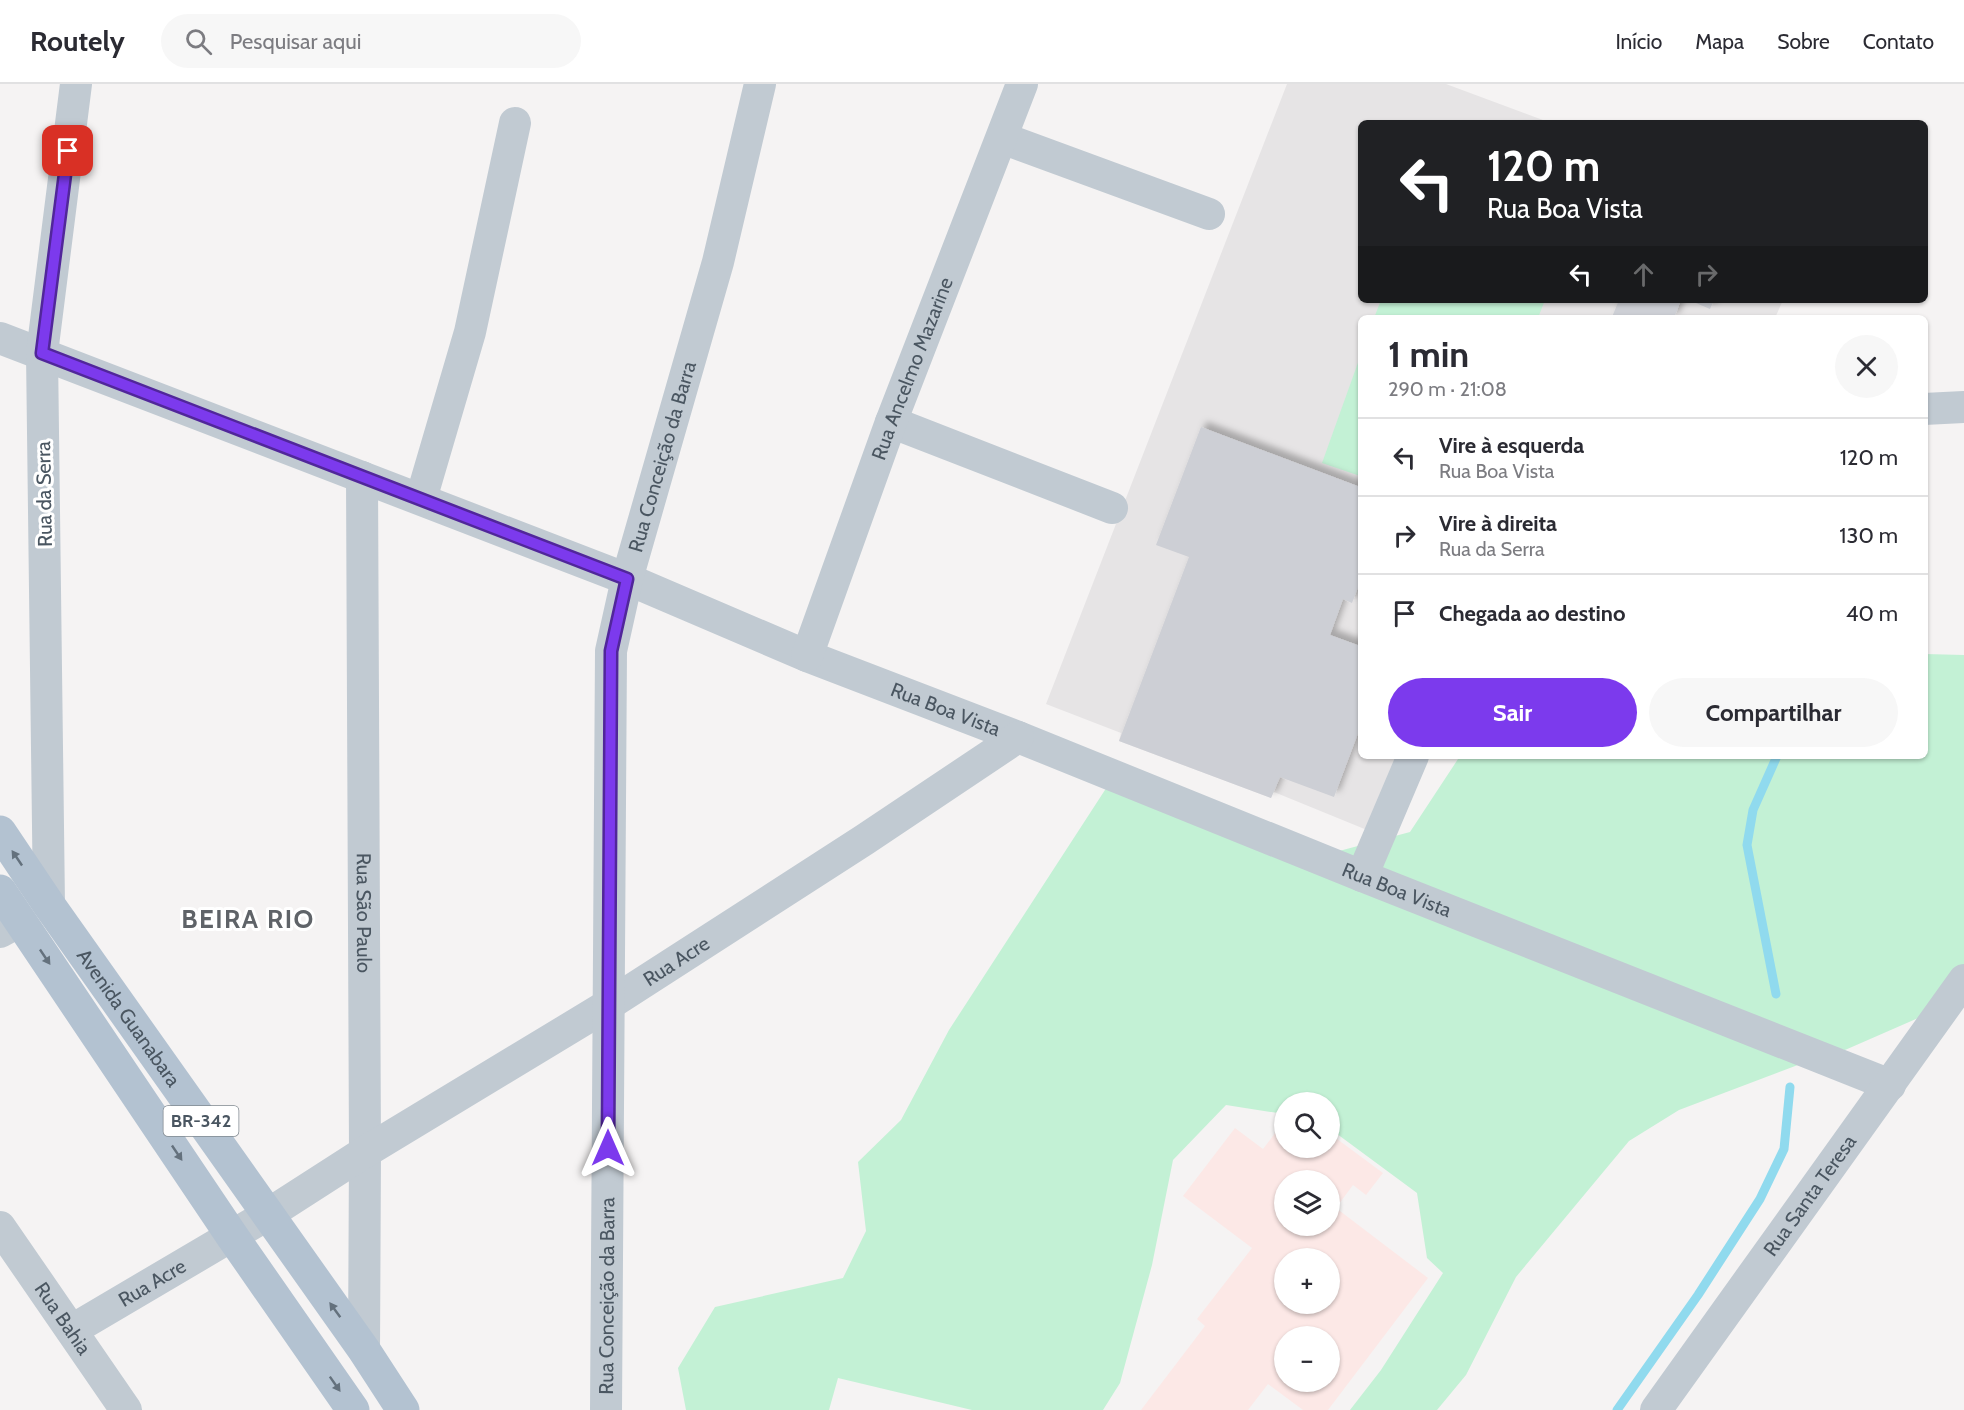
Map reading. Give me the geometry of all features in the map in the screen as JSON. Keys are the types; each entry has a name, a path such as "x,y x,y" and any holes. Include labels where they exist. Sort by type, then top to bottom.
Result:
{"main road":[{"name":"Avenida Guanabara","path":"0,832 49,905 364,1350 403,1410"},
{"name":"Avenida Guanabara","path":"0,891 10,926 232,1236 353,1410"}],"street":[{"name":"Rua da Serra","path":"49,905 42,353 76,84"},
{"name":"Rua Conceição da Barra","path":"606,1410 611,651 627,579 718,262 760,84"},
{"name":"Rua Ancelmo Mazarine","path":"807,656 891,422 1022,84"},
{"path":"422,499 470,332 515,123"},
{"path":"1002,138 1209,214"},
{"name":"Rua Boa Vista","path":"0,338 627,579 807,656 1018,737 1890,1085"},
{"path":"1928,409 1964,407"},
{"path":"891,422 1112,508"},
{"name":"Rua São Paulo","path":"362,477 364,1350"},
{"name":"Rua Acre","path":"72,1330 267,1215 365,1152 608,1005 864,840 1018,737"},
{"path":"1362,876 1412,759"},
{"name":"Rua Santa Teresa","path":"1656,1410 1964,980"},
{"name":"Rua Bahia","path":"0,1227 126,1410"}],"shaded area":[{"path":"1287,84 1446,84 1543,120 1358,120 1358,303 1782,303 1776,315 1358,315 1358,759 1401,759 1367,830 1274,792 1271,798 1119,741 1121,733 1046,704"},
{"path":"1235,1128 1263,1149 1274,1135 1274,1158 1340,1158 1340,1141 1383,1173 1366,1195 1353,1185 1340,1203 1340,1170 1274,1170 1274,1236 1340,1236 1340,1211 1428,1278 1328,1410 1303,1410 1279,1392 1340,1392 1340,1326 1274,1326 1274,1388 1268,1384 1248,1410 1141,1410 1205,1326 1197,1319 1252,1248 1183,1196"}],"green space":[{"path":"1380,303 1544,303 1539,315 1375,315"},
{"path":"1358,363 1358,475 1322,463"},
{"path":"1928,654 1964,655 1964,998 1845,1050 1840,1049 1679,1110 1629,1141 1516,1277 1466,1375 1437,1410 1350,1410 1381,1370 1443,1273 1427,1258 1417,1193 1340,1136 1340,1092 1274,1092 1274,1112 1226,1105 1173,1160 1152,1265 1120,1383 1103,1410 972,1410 838,1378 829,1410 686,1410 678,1368 715,1307 843,1278 866,1231 858,1162 901,1120 949,1030 1116,773 1328,854 1410,832 1458,759 1928,759"}],"building":[{"path":"1618,303 1680,303 1675,315 1613,315"},
{"path":"1696,303 1713,303 1710,309"},
{"path":"1201,427 1358,486 1358,587 1352,603 1343,599 1330,635 1358,645 1358,733 1334,797 1280,777 1271,798 1119,741 1189,557 1156,545"}],"waterway":[{"path":"1776,759 1753,810 1747,845 1776,994"},
{"path":"1617,1410 1698,1295 1760,1199 1784,1149 1790,1087"}],"district":[{"name":"BEIRA RIO","path":"248,919"}],"route":[{"path":"68,151 42,353 627,579 611,651 608,1148"}]}
